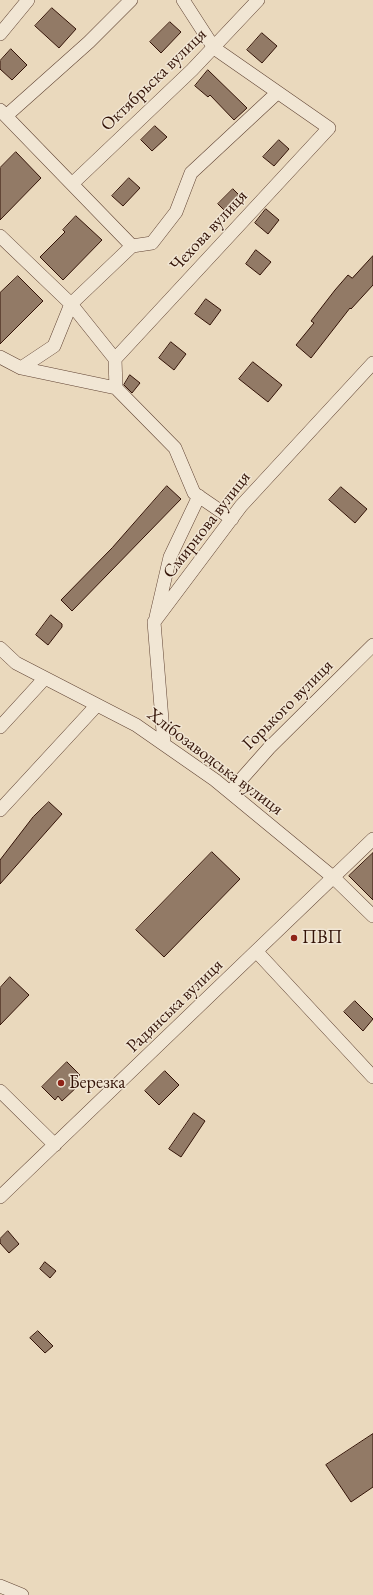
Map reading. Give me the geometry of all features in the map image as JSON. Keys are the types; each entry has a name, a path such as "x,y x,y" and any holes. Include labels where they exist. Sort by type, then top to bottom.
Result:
{"street":[{"path":"0,34 28,0"},
{"path":"131,0 89,42 3,113 132,246"},
{"path":"21,368 54,346 71,304 132,246 152,243 176,212 191,173 277,93 214,48 184,0"},
{"name":"Октябрьска вулиця","path":"72,184 214,48 258,0"},
{"name":"Чехова вулиця","path":"115,359 329,128 277,93"},
{"path":"0,236 71,304 115,359 116,388"},
{"path":"0,357 21,368 116,388 175,448 194,493 232,519"},
{"name":"Смирнова вулиця","path":"154,622 247,500 373,363"},
{"path":"164,744 154,622 170,557 199,496"},
{"name":"Горького вулиця","path":"230,792 269,748 373,645"},
{"name":"Хлібозаводська вулиця","path":"0,648 16,663 136,725 164,744 230,792 334,878 373,916"},
{"path":"0,727 45,678"},
{"path":"0,810 97,705"},
{"name":"Радянська вулиця","path":"0,1197 373,840"},
{"path":"257,952 373,1077"},
{"path":"0,1091 55,1145"},
{"path":"0,1586 22,1595"}],"building":[{"path":"52,8 76,29 59,48 35,26"},
{"path":"170,22 181,32 161,53 150,42"},
{"path":"262,33 277,46 262,63 247,50"},
{"path":"11,49 27,65 12,80 0,69 0,61"},
{"path":"208,70 247,108 234,120 210,95 208,97 195,86"},
{"path":"155,126 167,137 152,151 141,140"},
{"path":"279,140 289,149 274,166 263,157"},
{"path":"16,152 41,178 0,220 0,168"},
{"path":"129,178 140,188 123,206 112,196"},
{"path":"233,189 242,198 227,213 218,204"},
{"path":"266,209 279,220 268,234 255,223"},
{"path":"76,216 102,240 63,280 40,257 65,232 63,230"},
{"path":"256,250 271,262 260,275 246,264"},
{"path":"373,256 373,285 351,309 350,308 311,358 296,345 314,323 311,321 335,290 348,275 352,278"},
{"path":"18,276 43,301 0,344 0,293"},
{"path":"206,299 221,310 210,325 195,314"},
{"path":"171,342 186,354 174,370 159,358"},
{"path":"253,362 282,385 268,402 239,379"},
{"path":"130,375 140,383 132,393 124,385"},
{"path":"167,486 181,499 72,611 61,600 112,548"},
{"path":"341,487 367,509 355,523 329,500"},
{"path":"51,615 62,624 62,627 48,645 36,635"},
{"path":"49,802 62,814 0,884 0,860 33,817"},
{"path":"212,852 240,879 164,957 136,930"},
{"path":"373,853 373,900 349,876"},
{"path":"10,977 29,995 0,1025 0,988"},
{"path":"355,1001 373,1019 363,1031 344,1012"},
{"name":"Березка","path":"67,1062 80,1075 74,1081 79,1085 62,1101 58,1096 55,1100 42,1087"},
{"path":"165,1071 179,1085 159,1105 145,1091"},
{"path":"194,1113 205,1121 181,1157 169,1149"},
{"path":"8,1231 19,1244 9,1253 0,1243 0,1239"},
{"path":"45,1262 56,1271 50,1278 40,1269"},
{"path":"38,1331 53,1346 45,1353 30,1338"},
{"path":"373,1434 373,1487 351,1502 326,1465"}],"place":[{"name":"ПВП","path":"294,938"},
{"name":"Березка","path":"61,1083"}]}
